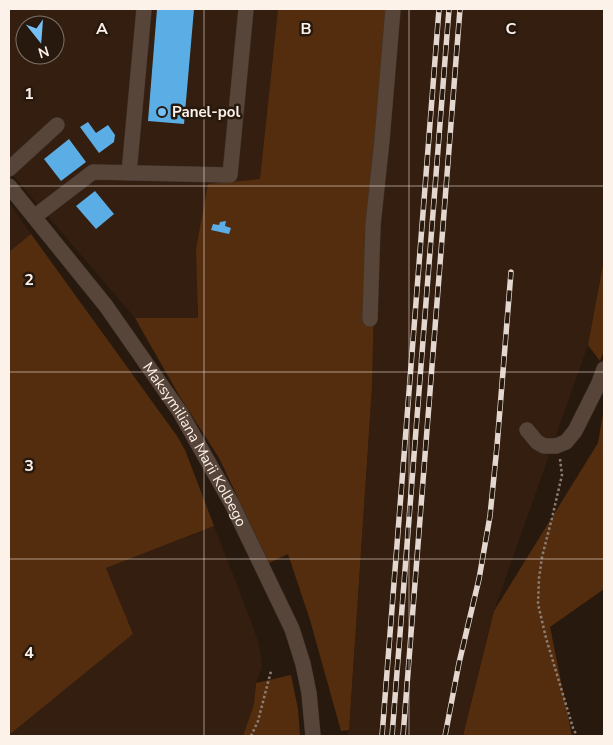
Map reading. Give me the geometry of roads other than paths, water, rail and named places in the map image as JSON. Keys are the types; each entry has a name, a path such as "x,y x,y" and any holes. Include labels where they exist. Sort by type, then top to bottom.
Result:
{"street":[{"path":"129,173 144,9"},
{"path":"34,217 93,172 230,175 246,9"},
{"path":"370,319 373,225 393,9"},
{"path":"9,169 57,125"},
{"name":"Maksymiliana Marii Kolbego","path":"9,186 106,306 180,412 232,504 292,629 303,664 309,693 313,736"},
{"path":"527,430 544,446 550,447 566,442 574,434 604,370"}],"railway":[{"path":"382,736 439,9"},
{"path":"392,736 449,9"},
{"path":"403,736 460,9"},
{"path":"445,736 459,663 479,579 490,516 511,272"}],"place":[{"name":"Panel-pol","path":"162,112"}]}
